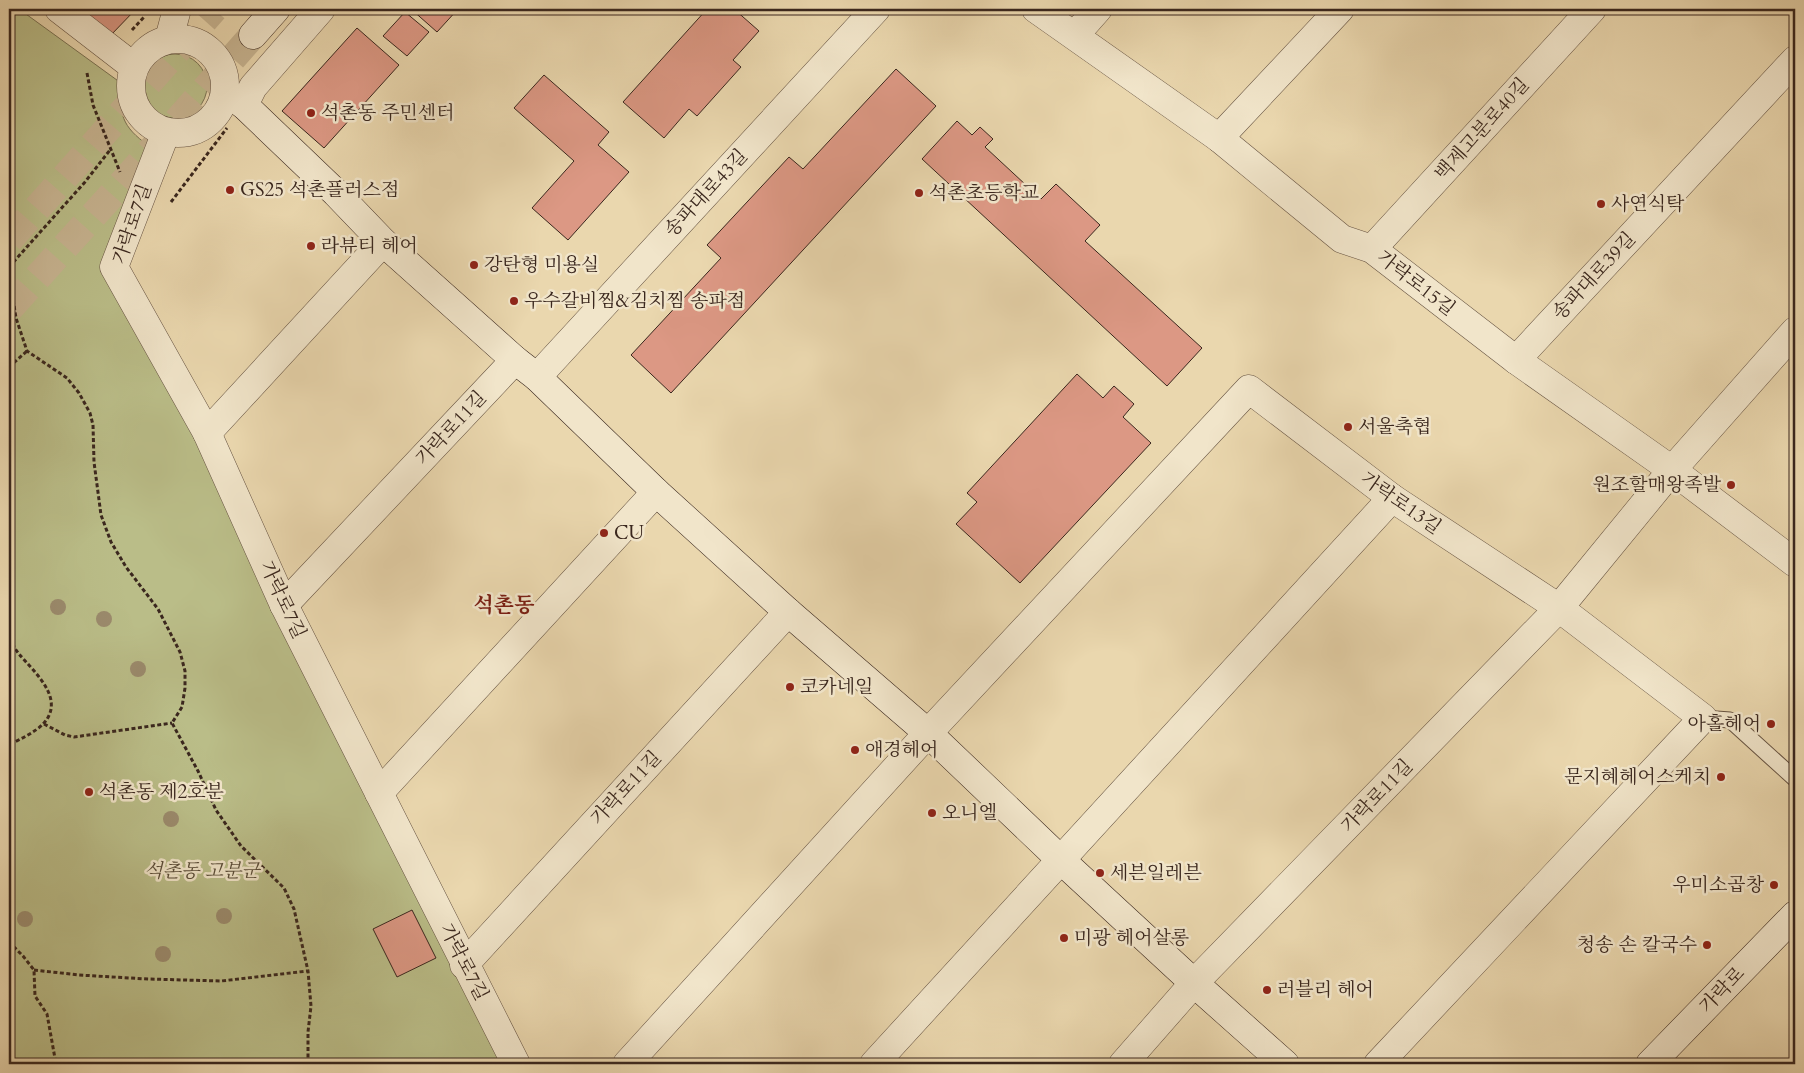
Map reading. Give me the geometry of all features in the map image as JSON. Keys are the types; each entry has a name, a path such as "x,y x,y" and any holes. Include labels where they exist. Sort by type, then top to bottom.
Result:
{"street":[{"path":"59,9 134,67"},
{"path":"169,39 177,9"},
{"path":"253,35 276,9"},
{"path":"321,9 253,87 234,99 220,106 211,119 198,128 182,132 166,132 152,125 140,114 132,99 130,83 134,67 143,54 155,44 169,39 184,39 198,43 210,51 220,63 234,99 336,193 383,242 515,360 537,377 656,492 788,612 928,732 1062,861 1285,1064"},
{"name":"송파대로43길","path":"537,377 876,9"},
{"name":"가락로15길","path":"1036,9 1219,138 1342,239 1372,249 1516,360 1672,470 1795,563"},
{"path":"1075,35 1098,9"},
{"path":"1219,138 1340,9"},
{"name":"백제고분로40길","path":"1372,249 1592,9"},
{"name":"송파대로39길","path":"1516,360 1795,60"},
{"name":"가락로7길","path":"166,132 114,267 207,433 284,605 516,1064"},
{"path":"207,433 383,242"},
{"path":"1559,608 1672,470 1795,331"},
{"name":"가락로11길","path":"284,605 515,360"},
{"name":"가락로13길","path":"928,732 1249,389 1392,498 1559,608 1704,718"},
{"path":"379,793 656,492"},
{"path":"874,1064 1062,861 1392,498"},
{"name":"가락로11길","path":"1123,1064 1194,983 1559,608"},
{"name":"가락로11길","path":"464,964 788,612"},
{"path":"1378,1064 1704,718"},
{"path":"630,1063 928,732"},
{"name":"가락로","path":"1650,1064 1795,915"}],"lane":[{"path":"1704,718 1730,720 1795,779"}],"path":[{"path":"87,73 93,105 121,174"},
{"path":"168,206 234,99"},
{"path":"9,267 85,182 110,150"},
{"path":"9,274 16,318 27,351 67,378 79,393 90,413 101,515 111,542 126,567 158,608 178,645 183,661 185,680 184,698 172,723 74,737 44,724"},
{"path":"9,367 27,351"},
{"path":"9,638 20,655 36,671 49,694 51,709 49,717 44,724 9,745"},
{"path":"172,723 198,771 216,810 240,846 284,888 294,909 308,971 311,1006 308,1032 308,1060 310,1064"},
{"path":"9,942 34,970 35,996 47,1014 56,1064"},
{"path":"34,970 99,976 221,981 308,971"}],"green space":[{"name":"석촌동 고분군","path":"9,9 19,9 121,83 121,106 125,122 136,135 153,149 103,264 207,433 516,1064 9,1064"},
{"path":"175,54 187,56 198,63 205,74 207,86 205,98 198,109 187,116 175,118 163,116 152,109 145,98 143,86 145,74 152,63 163,56"}],"building":[{"path":"81,9 136,9 110,36"},
{"path":"411,9 458,9 437,32"},
{"path":"707,9 734,9 759,31 733,60 741,67 697,116 689,109 664,138 623,102"},
{"path":"405,12 429,32 407,56 383,36"},
{"path":"357,28 399,65 324,148 282,111"},
{"path":"896,69 936,106 671,393 631,355 721,258 707,245 789,157 803,169"},
{"path":"544,75 609,132 598,145 629,172 568,240 532,208 574,161 514,108"},
{"path":"957,121 972,135 980,127 993,139 985,147 1041,199 1056,184 1100,225 1085,241 1202,348 1167,386 922,159"},
{"path":"1077,374 1103,398 1114,386 1134,404 1123,417 1151,443 1020,583 956,524 977,502 967,493"},
{"path":"412,910 436,958 397,977 373,929"}],"tunnel":[{"path":"9,240 214,9"},
{"path":"9,309 253,35"}],"place":[{"name":"석촌동 주민센터","path":"311,113"},
{"name":"GS25 석촌플러스점","path":"230,190"},
{"name":"석촌초등학교","path":"919,193"},
{"name":"사연식탁","path":"1601,204"},
{"name":"라뷰티 헤어","path":"311,246"},
{"name":"강탄형 미용실","path":"474,265"},
{"name":"우수갈비찜&김치찜 송파점","path":"514,301"},
{"name":"서울축협","path":"1348,427"},
{"name":"원조할매왕족발","path":"1731,485"},
{"name":"CU","path":"604,533"},
{"name":"코카네일","path":"790,687"},
{"name":"아홀헤어","path":"1771,724"},
{"name":"애경헤어","path":"855,750"},
{"name":"문지혜헤어스케치","path":"1721,777"},
{"name":"석촌동 제2호분","path":"89,792"},
{"name":"오니엘","path":"932,813"},
{"name":"세븐일레븐","path":"1100,873"},
{"name":"우미소곱창","path":"1774,885"},
{"name":"미광 헤어살롱","path":"1064,938"},
{"name":"청송 손 칼국수","path":"1707,945"},
{"name":"러블리 헤어","path":"1267,990"}],"district":[{"name":"석촌동","path":"504,605"}]}
